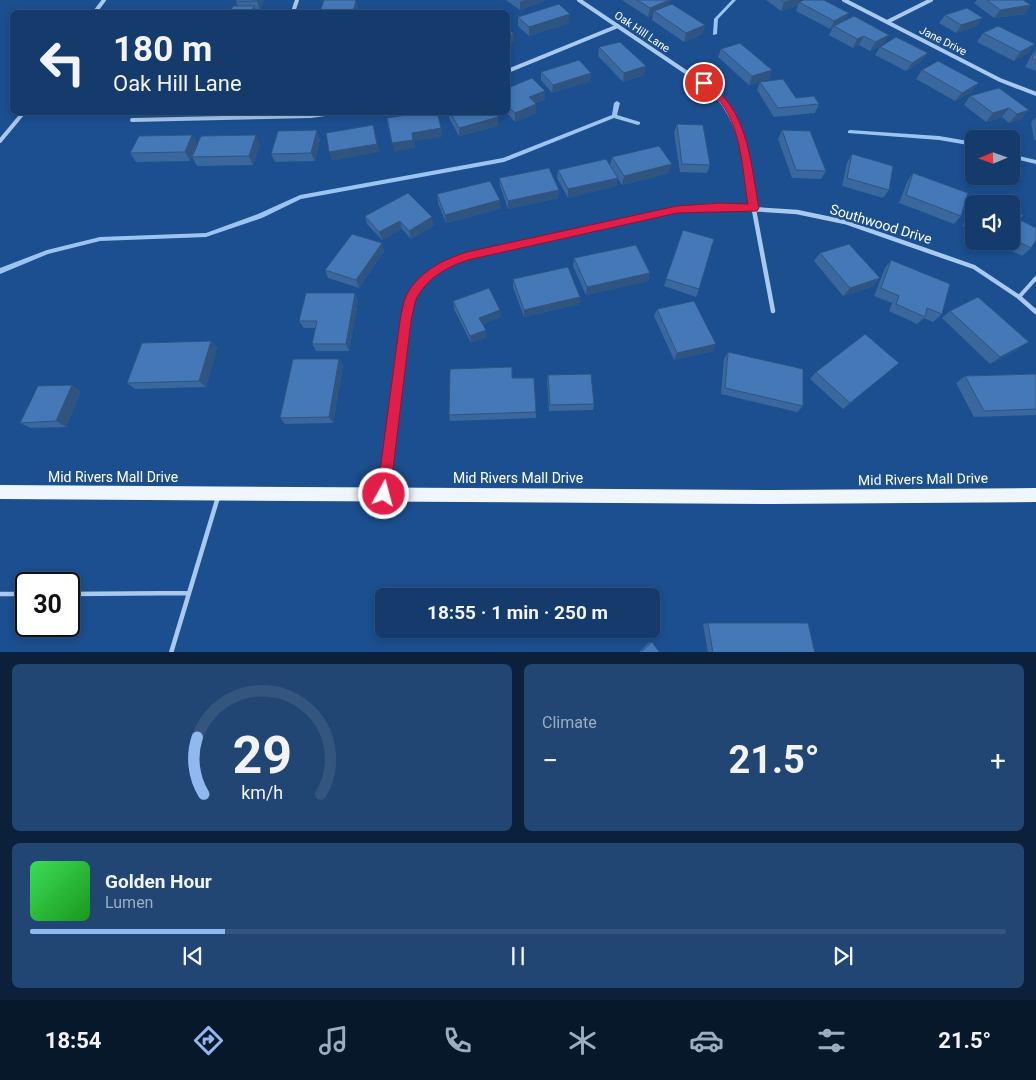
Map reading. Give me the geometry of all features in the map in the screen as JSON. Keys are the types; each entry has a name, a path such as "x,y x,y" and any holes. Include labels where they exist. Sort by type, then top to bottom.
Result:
{"main road":[{"name":"Mid Rivers Mall Drive","path":"0,492 772,497 1036,495"}],"street":[{"name":"Oak Hill Lane","path":"579,0 720,96 733,116 741,139 773,311"},
{"name":"Jane Drive","path":"844,0 1000,80 1036,94"},
{"path":"887,22 931,0"},
{"path":"510,70 618,26"},
{"path":"0,141 22,115"},
{"path":"132,120 319,115"},
{"name":"Southwood Drive","path":"384,494 408,313 412,296 428,277 443,265 467,256 677,210 720,207 797,212 854,225 974,268 1019,297 1036,312"}],"lane":[{"path":"1019,297 1036,278"},
{"path":"171,652 219,494"},
{"path":"80,594 189,593"},
{"path":"0,594 15,594"}],"building":[{"path":"237,0 258,0 236,2"},
{"path":"324,0 356,0 354,10 321,10"},
{"path":"637,0 669,0 650,8"},
{"path":"804,0 824,0 849,13 834,21 799,2"},
{"path":"987,0 1023,0 1031,5 1000,10"},
{"path":"559,4 570,14 529,27 518,17"},
{"path":"672,4 705,25 686,33 654,11"},
{"path":"233,6 254,6 252,10 231,10"},
{"path":"967,8 983,18 961,25 945,15"},
{"path":"854,16 889,35 875,42 864,36 857,39 834,26"},
{"path":"998,26 1035,44 1020,52 983,33"},
{"path":"896,37 928,53 912,63 880,47"},
{"path":"620,42 646,66 624,73 599,47"},
{"path":"740,43 772,70 752,76 721,49"},
{"path":"1036,50 1036,60 1032,59"},
{"path":"579,60 591,73 553,85 541,72"},
{"path":"938,61 979,83 962,93 922,70"},
{"path":"532,78 545,91 529,97 536,104 515,113 510,108 510,87"},
{"path":"783,79 796,98 814,96 819,104 778,108 760,82"},
{"path":"999,88 1029,110 1017,114 1009,108 993,113 970,96"},
{"path":"407,115 438,115 441,128 412,133 413,140 392,143 387,118"},
{"path":"452,115 497,115 498,117 459,128"},
{"path":"677,124 703,125 710,165 682,164"},
{"path":"373,125 377,144 329,152 326,133"},
{"path":"317,130 311,153 271,154 278,131"},
{"path":"782,130 810,131 826,171 796,170"},
{"path":"192,135 185,152 130,153 139,136"},
{"path":"256,135 249,156 192,157 201,136"},
{"path":"659,146 672,164 624,176 612,157"},
{"path":"852,154 893,166 889,190 847,178"},
{"path":"606,159 618,178 568,189 558,170"},
{"path":"549,168 559,190 508,201 499,178"},
{"path":"913,173 968,193 965,195 961,216 906,195"},
{"path":"490,181 500,200 445,215 437,194"},
{"path":"408,193 432,217 409,231 400,221 379,232 365,216"},
{"path":"1020,220 1036,228 1036,240 1031,248 1020,242"},
{"path":"683,230 714,239 699,289 666,279"},
{"path":"352,234 382,243 356,280 325,270"},
{"path":"849,244 880,278 850,288 820,253"},
{"path":"636,245 650,273 587,287 574,258"},
{"path":"891,260 950,284 942,314 927,308 925,317 896,304 899,296 881,288"},
{"path":"568,267 580,297 524,310 513,279"},
{"path":"489,288 500,310 479,318 486,330 470,336 453,301"},
{"path":"306,293 355,293 346,344 312,344 317,321 299,321"},
{"path":"978,297 1029,342 1000,357 950,311"},
{"path":"694,301 716,344 677,353 657,309"},
{"path":"865,334 899,363 850,403 816,372"},
{"path":"211,341 199,381 127,383 142,343"},
{"path":"728,352 803,369 803,406 725,388"},
{"path":"293,359 339,359 329,417 280,418"},
{"path":"512,367 512,378 534,378 536,412 449,415 450,369"},
{"path":"591,374 594,404 550,405 548,375"},
{"path":"1036,374 1036,409 984,411 965,376"},
{"path":"72,385 56,421 20,423 38,386"},
{"path":"708,623 808,623 815,652 713,652"},
{"path":"652,642 659,652 641,652"}],"waterway":[{"path":"715,34 716,19 734,0"},
{"path":"614,116 617,103"},
{"path":"0,271 47,252 100,239 206,235 260,216 300,197 504,160 614,116"},
{"path":"614,116 638,123"},
{"path":"850,132 939,138 965,142"},
{"path":"1020,158 1036,162"}],"route":[{"path":"384,494 406,321 412,296 428,277 443,265 467,256 677,210 720,207 754,208 741,139 733,116 720,96 704,83"}]}
